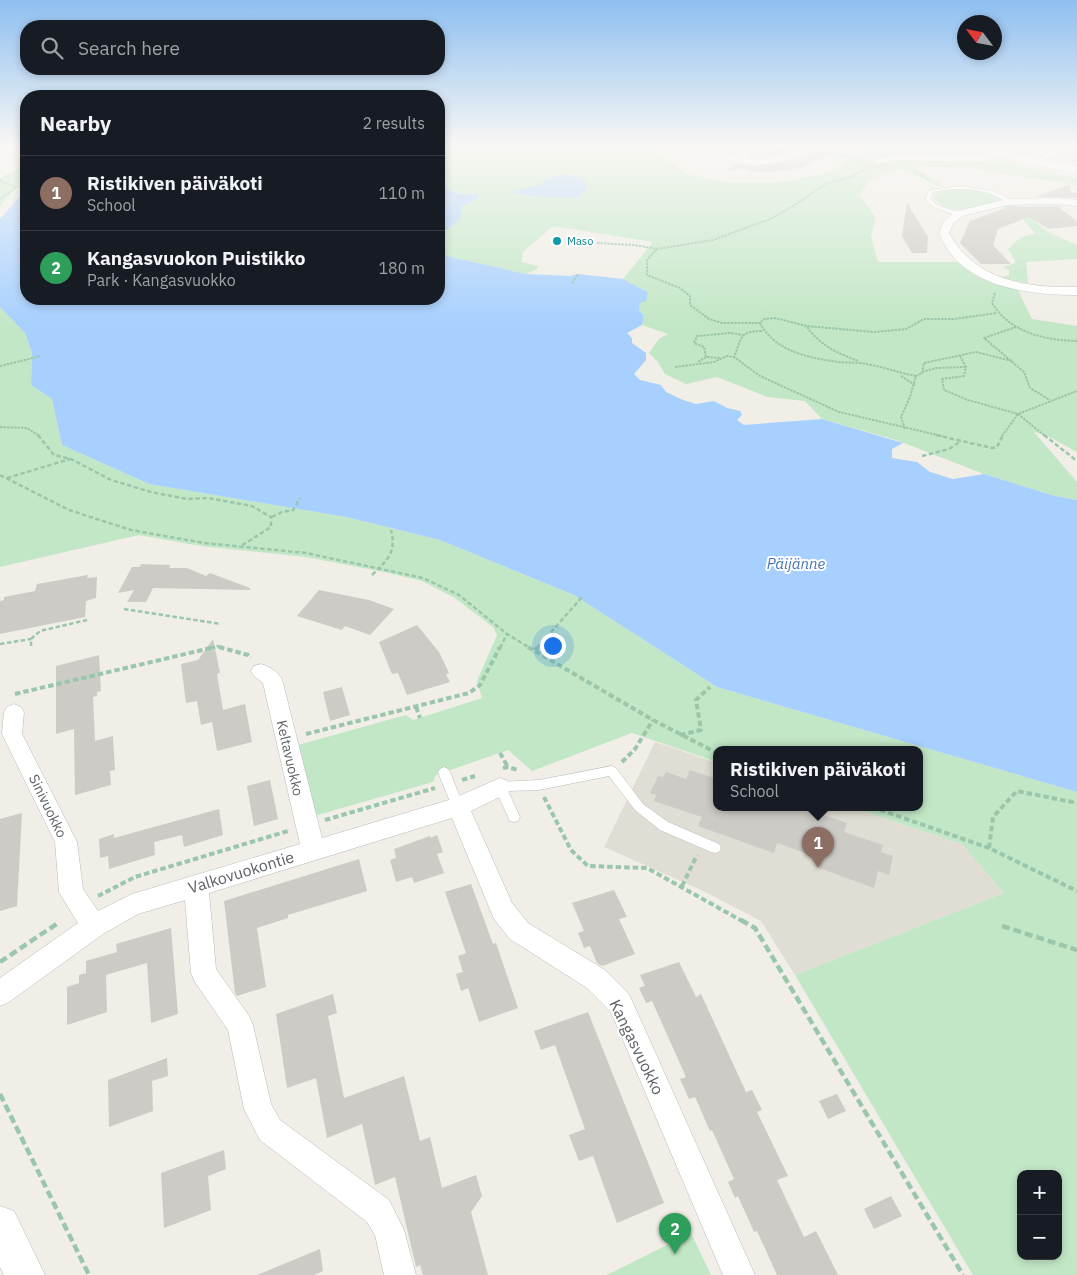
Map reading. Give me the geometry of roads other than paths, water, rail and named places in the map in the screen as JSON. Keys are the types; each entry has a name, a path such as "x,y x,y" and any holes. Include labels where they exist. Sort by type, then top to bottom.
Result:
{"street":[{"path":"1002,204 958,214 948,223 944,233 948,245 972,268 998,281 1065,292 1077,291"},
{"name":"Keltavuokko","path":"261,671 272,679 313,850"},
{"name":"Sinivuokko","path":"12,704 12,734 66,842 71,892 94,926"},
{"name":"Valkovuokontie","path":"0,994 94,926 132,905 458,807 504,777"},
{"name":"Kangasvuokko","path":"458,807 503,911 511,921 520,930 596,980 620,1004 739,1275"},
{"path":"196,886 204,973 240,1025 258,1109 270,1130 378,1211 389,1230 400,1275"},
{"path":"0,1225 25,1275"}],"lane":[{"path":"933,204 958,214"},
{"path":"514,817 504,777 539,785 612,771 639,807 664,826 715,848"},
{"path":"444,772 458,807"}],"water":[{"name":"Päijänne","path":"13,204 20,204 20,305 445,305 445,254 447,256 526,274 570,276 578,274 623,279 648,292 646,301 640,303 639,311 644,315 642,325 627,333 632,338 632,343 646,353 646,360 634,374 640,380 661,385 666,392 683,400 696,404 714,401 727,408 740,411 742,415 737,420 744,425 822,419 903,443 892,449 892,458 917,462 930,472 953,479 984,474 1055,496 1077,500 1077,792 717,687 574,595 440,540 346,517 149,484 62,445 52,399 31,385 32,353 25,333 0,307 0,219"},
{"path":"445,204 467,204 462,206 460,219 445,231"}],"place":[{"name":"Maso","path":"557,241"},
{"name":"Ristikiven päiväkoti","path":"818,868"},
{"name":"Kangasvuokon Puistikko","path":"675,1254"}]}
